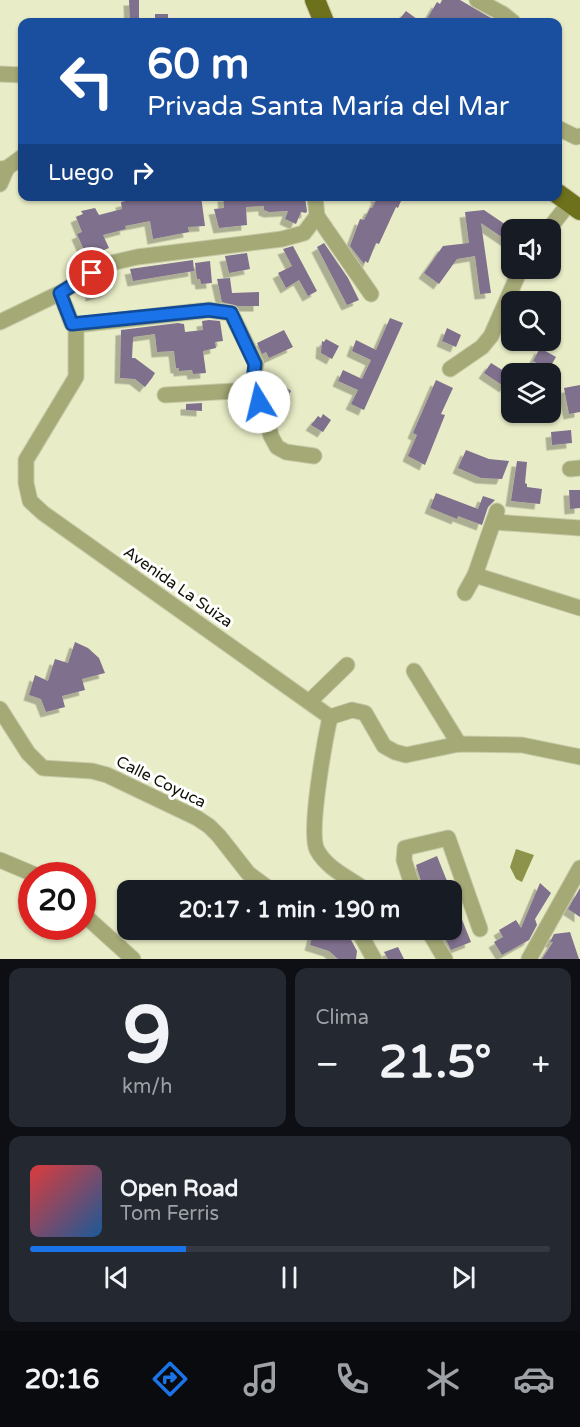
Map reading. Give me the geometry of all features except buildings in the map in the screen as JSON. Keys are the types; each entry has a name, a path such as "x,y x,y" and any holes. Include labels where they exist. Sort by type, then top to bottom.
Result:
{"main road":[{"path":"315,0 322,18"},
{"path":"325,0 331,18"}],"street":[{"path":"477,0 508,18"},
{"path":"0,74 18,75"},
{"path":"562,130 580,136"},
{"path":"0,184 3,168 18,159"},
{"path":"555,219 569,199"},
{"path":"316,201 317,216 371,294"},
{"path":"0,322 60,293 107,264 138,257 282,239 304,233 317,216"},
{"path":"450,369 482,347 491,336 516,279"},
{"name":"Avenida La Suiza","path":"60,293 72,324 76,325 76,377 26,460 26,483 30,501 43,513 330,717"},
{"path":"76,325 209,310 231,313 255,364 252,390 266,414 271,436 277,447 286,452 314,456"},
{"path":"165,395 252,390"},
{"path":"465,593 475,575 496,517 580,528"},
{"path":"475,575 580,608"},
{"path":"310,701 348,665"},
{"path":"414,671 459,744"},
{"name":"Calle Coyuca","path":"0,709 21,744 43,768 92,771 107,775 197,818 219,836 248,873 257,880"},
{"path":"349,880 330,868 316,849 318,779 330,717 352,710 365,713 384,746 395,752 406,754 459,744 522,745 580,756"},
{"path":"410,880 404,860 405,848 448,838 480,929"},
{"path":"0,860 18,868"},
{"path":"529,959 580,868"},
{"path":"96,926 133,959"},
{"path":"364,940 374,959"},
{"path":"434,940 445,959"}],"shaded area":[{"path":"516,849 534,855 522,882 516,879 510,867"}],"route":[{"path":"92,273 60,293 72,324 209,310 231,313 255,364 252,390 259,402"}]}
